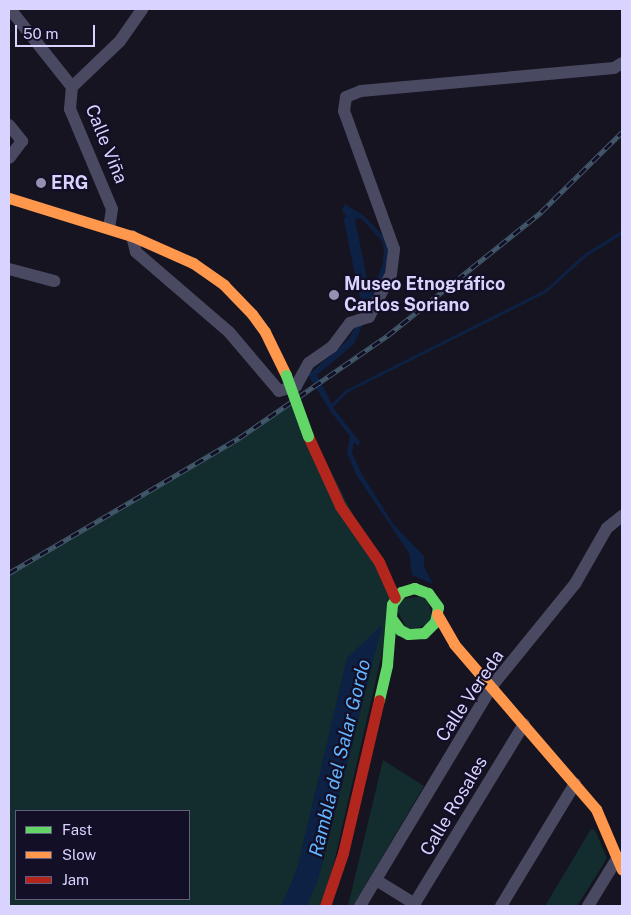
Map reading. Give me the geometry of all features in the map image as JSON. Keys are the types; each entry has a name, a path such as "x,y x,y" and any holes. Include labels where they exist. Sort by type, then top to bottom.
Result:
{"main road":[{"path":"9,198 132,236 194,263 224,285 265,332 286,375 308,436 340,506 379,562 395,598 387,665 343,853 325,906"},
{"path":"379,562 414,588 434,599 437,614 454,644 596,809 622,870"},
{"path":"395,598 414,588"},
{"path":"387,665 402,642 435,622 437,614"},
{"path":"392,619 400,630 454,644"}],"street":[{"name":"Calle Viña","path":"109,228 112,209 70,109 72,88 120,42 142,9"},
{"path":"12,10 72,88"},
{"path":"132,236 136,252 229,332 278,391 296,386 309,363 332,347 350,324 370,317 391,274 394,249 344,111 346,97 361,91 614,68 622,63"},
{"path":"9,125 22,141 9,158"},
{"path":"9,269 54,282"},
{"name":"Calle Vereda","path":"360,906 492,686 575,584 607,528 622,516"},
{"name":"Calle Rosales","path":"414,905 524,724"},
{"path":"500,906 575,784"},
{"path":"588,906 618,857"},
{"path":"376,880 414,905"}],"green space":[{"path":"295,401 395,597 324,906 9,906 9,573"},
{"path":"427,596 433,621 409,632 394,605 397,599"},
{"path":"383,760 424,786 353,906 348,906"},
{"path":"591,829 595,830 607,858 577,906 545,906"}],"water":[{"path":"345,204 364,216 388,242 387,261 383,279 354,344 317,375 334,409 360,442 358,446 354,442 352,453 362,474 393,524 424,556 424,567 433,584 412,575 409,553 357,476 347,453 350,436 331,412 308,375 349,339 382,267 384,250 382,241 361,218 349,220 342,211"},
{"path":"382,625 318,880 307,906 281,906 297,869 347,658"}],"waterway":[{"path":"349,220 364,293 369,305"},
{"name":"Rambla del Salar Gordo","path":"330,407 346,391 545,291 586,254 622,232"}],"railway":[{"path":"9,573 239,438 387,336 541,212 622,132"}],"traffic: fast":[{"path":"286,375 308,436"},
{"path":"379,700 387,665 392,604 401,592 414,588 428,593 438,607 435,622 424,633 408,634 400,630 392,619"}],"traffic: slow":[{"path":"9,198 132,236 193,263 224,285 252,314 265,332 286,375"},
{"path":"437,614 454,644 596,809 622,870"}],"traffic: jam":[{"path":"308,436 340,506 379,562 395,598"},
{"path":"325,906 343,853 379,700"}],"place":[{"name":"ERG","path":"41,183"},
{"name":"Museo Etnográfico Carlos Soriano","path":"334,295"}]}
